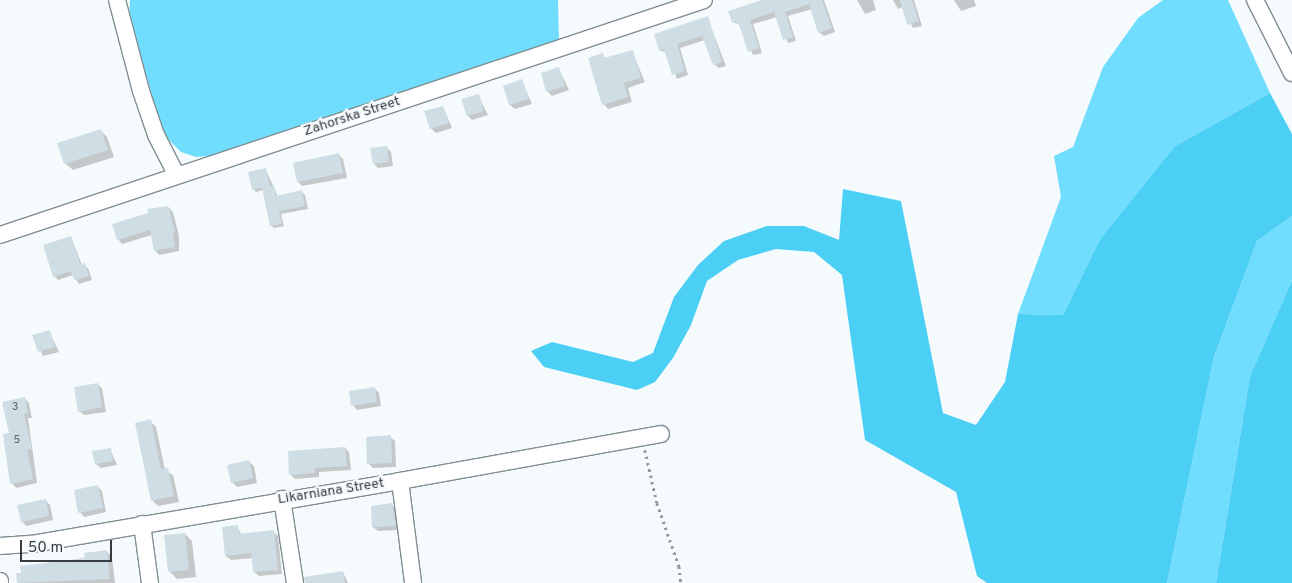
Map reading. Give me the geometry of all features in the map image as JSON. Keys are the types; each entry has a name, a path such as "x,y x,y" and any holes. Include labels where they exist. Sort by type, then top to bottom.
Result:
{"street":[{"name":"Zahorska Street","path":"0,235 176,174 704,0"},
{"path":"1255,0 1292,73"},
{"path":"119,2 141,92 156,135 176,174"},
{"name":"Likarniana Street","path":"0,546 32,544 661,434"},
{"path":"400,481 413,583"},
{"path":"282,500 295,583"},
{"path":"142,524 150,583"}],"path":[{"path":"642,437 657,503 679,566 681,583"}],"shaded area":[{"path":"130,0 558,0 559,41 218,155 196,157 181,152 166,137 161,126 129,17"},
{"path":"1163,0 1228,0 1270,93 1175,146 1100,239 1063,315 1018,314 1061,197 1054,156 1073,147 1103,67 1138,18"},
{"path":"1270,93 1292,134 1292,216 1257,241 1214,357 1167,583 987,583 977,576 956,492 865,440 842,275 814,252 776,249 738,260 707,281 691,325 673,358 655,382 637,390 544,367 531,351 552,342 633,362 653,353 674,297 698,265 724,241 767,226 804,226 839,240 843,189 901,201 943,413 976,425 1005,382 1018,314 1063,315 1100,239 1175,146"},
{"path":"1292,216 1292,280 1250,376 1216,583 1167,583 1214,357 1257,241"},
{"path":"1292,280 1292,583 1216,583 1250,376"}],"building":[{"path":"762,0 822,0 832,28 818,33 809,4 785,12 793,37 783,40 774,12 750,20 759,48 748,52 740,27 736,21 732,23 728,11"},
{"path":"900,0 912,0 919,21 907,25"},
{"path":"708,16 722,62 713,65 702,36 677,44 685,71 672,75 664,49 659,51 654,34"},
{"path":"633,50 641,78 624,83 628,97 602,105 588,58 603,53 604,58"},
{"path":"559,67 565,86 546,92 541,73"},
{"path":"522,79 529,99 509,105 503,86"},
{"path":"479,94 484,111 467,116 461,99"},
{"path":"443,106 449,123 430,129 424,111"},
{"path":"101,129 108,150 64,164 57,143"},
{"path":"387,146 389,162 373,164 370,148"},
{"path":"339,153 343,173 297,182 293,163"},
{"path":"266,168 270,186 274,185 276,196 302,190 305,206 279,211 282,224 270,226 262,188 252,190 248,172"},
{"path":"168,206 175,232 173,232 175,247 154,251 150,230 117,240 112,224 148,213 147,209"},
{"path":"71,236 80,264 85,263 89,276 74,280 71,271 53,277 43,245"},
{"path":"50,330 55,347 38,352 32,335"},
{"path":"98,383 102,407 78,412 74,387"},
{"path":"375,387 377,402 351,406 349,391"},
{"path":"25,397 28,413 24,414 32,449 27,450 33,479 10,484 3,434 9,433 2,402"},
{"path":"151,419 161,469 168,468 174,496 151,501 135,423"},
{"path":"391,435 392,463 367,464 366,437"},
{"path":"345,447 347,466 315,468 315,473 289,475 288,451"},
{"path":"111,448 113,461 95,464 92,451"},
{"path":"249,460 253,478 231,483 227,465"},
{"path":"98,485 103,508 78,513 74,490"},
{"path":"46,499 49,516 21,522 17,505"},
{"path":"392,503 396,526 372,527 371,506"},
{"path":"238,525 239,534 274,530 278,570 253,572 251,553 225,556 222,527"},
{"path":"185,533 189,570 168,572 164,535"},
{"path":"107,550 110,579 17,583 16,573 21,573 20,566 85,558 84,553"},
{"path":"343,571 345,583 305,583 304,577"}]}
